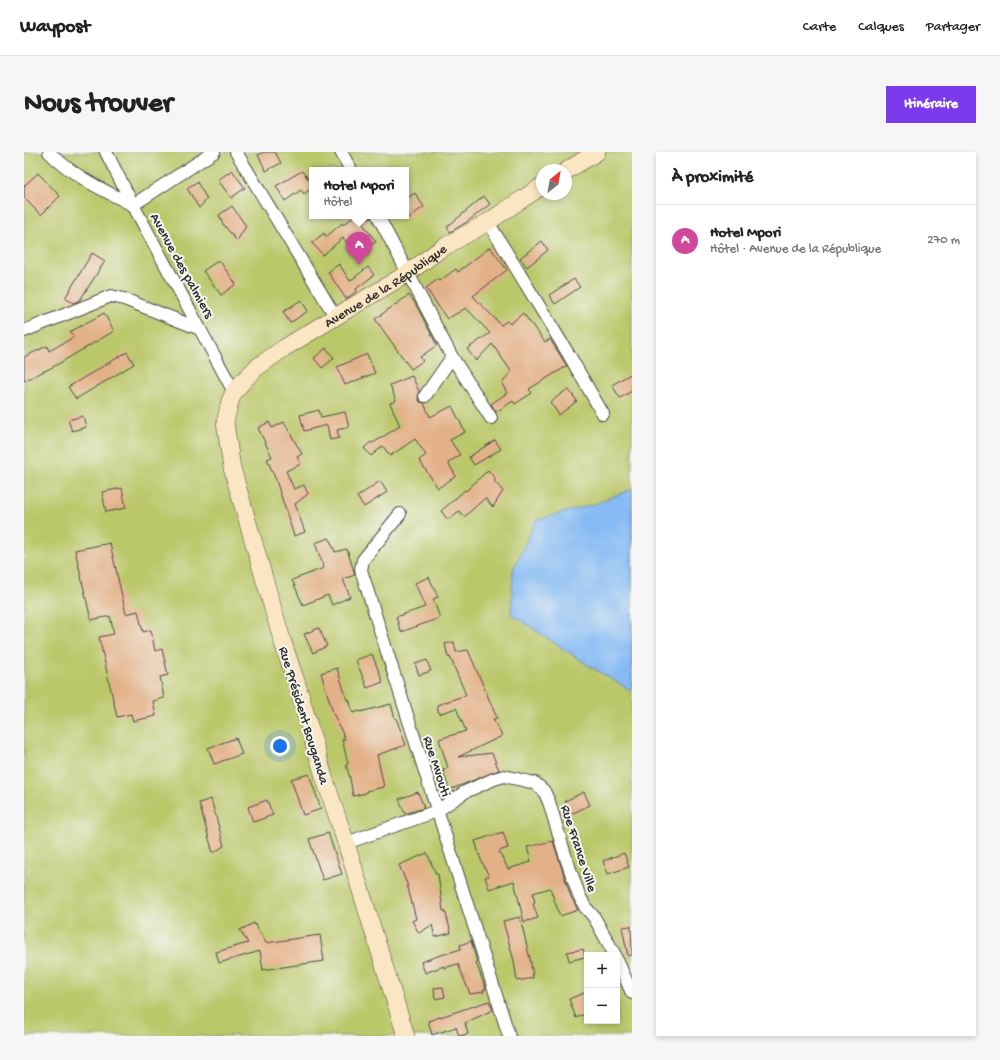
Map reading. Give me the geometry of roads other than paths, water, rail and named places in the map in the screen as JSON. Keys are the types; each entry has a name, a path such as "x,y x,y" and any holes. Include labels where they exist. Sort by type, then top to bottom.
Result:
{"street":[{"path":"49,152 68,168 101,189 133,206 214,152"},
{"name":"Avenue des palmiers","path":"106,152 133,206 234,392"},
{"path":"236,152 335,316"},
{"path":"341,152 349,167"},
{"path":"572,167 597,152"},
{"name":"Avenue de la République","path":"234,392 256,368 284,348 408,273 442,248 488,222 536,190"},
{"path":"380,219 452,357 491,418"},
{"path":"488,222 604,414"},
{"path":"24,331 111,296 124,299 200,329"},
{"path":"425,396 452,357"},
{"name":"Rue Président Bouganda","path":"234,392 225,423 232,468 283,643 406,1036"},
{"name":"Rue Mvouti","path":"400,514 363,560 360,570 509,1036"},
{"name":"Rue France Ville","path":"437,811 465,792 484,782 504,776 535,783 544,791 549,802 579,895 594,917 612,952"},
{"path":"346,842 437,811"},
{"path":"620,967 632,993"}],"water":[{"path":"632,489 632,691 588,665 511,614 513,570 536,520 595,504"}],"place":[{"name":"Hotel Mpori","path":"359,265"}]}
